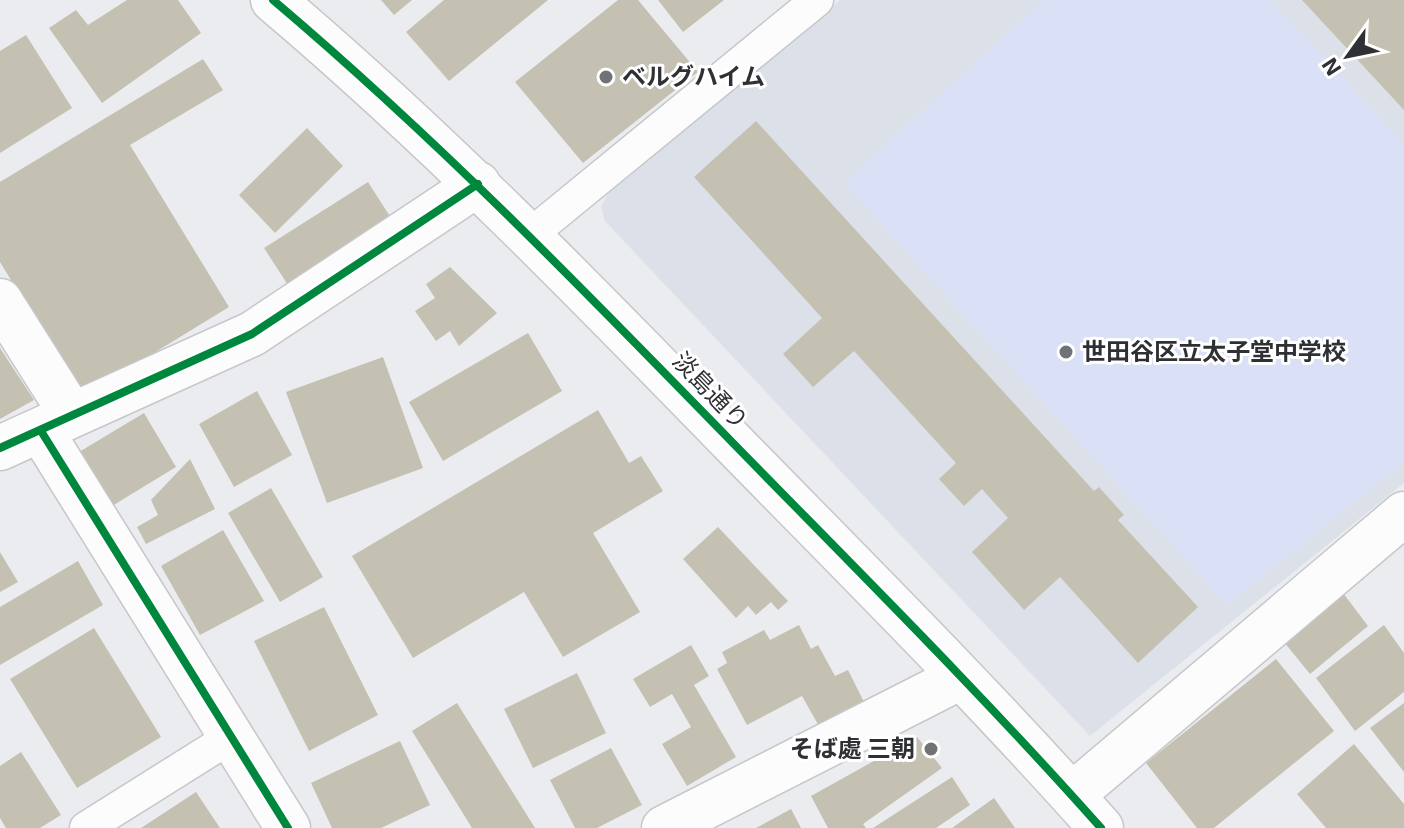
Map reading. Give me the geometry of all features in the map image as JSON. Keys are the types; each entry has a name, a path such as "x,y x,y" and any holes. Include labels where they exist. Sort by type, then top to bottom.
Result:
{"street":[{"name":"淡島通り","path":"273,0 363,76 530,235 961,677 1101,828"},
{"path":"0,448 252,334 478,184"},
{"path":"0,301 56,423 231,737 288,828"},
{"path":"1072,795 1404,514"},
{"path":"664,828 961,677"}],"lane":[{"path":"530,235 817,0"},
{"path":"86,828 231,737"}],"shaded area":[{"name":"世田谷区立太子堂中学校","path":"840,0 1404,0 1404,483 1090,736 605,221 601,207 608,194"},
{"path":"1044,0 1270,0 1404,144 1404,462 1227,605 844,183"}],"building":[{"path":"127,0 178,0 201,33 102,103 49,28 76,10 88,25"},
{"path":"381,0 412,0 394,15"},
{"path":"444,0 548,0 449,81 406,32"},
{"name":"ベルグハイム","path":"618,0 638,0 698,72 583,163 515,82"},
{"path":"658,0 724,0 683,32"},
{"path":"1302,0 1404,0 1404,110"},
{"path":"26,35 72,108 0,153 0,51"},
{"path":"203,59 223,90 130,145 229,307 82,397 0,262 0,182"},
{"path":"756,121 1094,491 1099,487 1124,515 1118,520 1198,607 1138,663 1060,577 1024,610 972,552 1008,518 982,489 964,506 939,479 956,463 854,351 813,387 783,354 822,318 694,177"},
{"path":"307,128 343,166 275,233 239,195"},
{"path":"368,182 391,218 288,285 264,248"},
{"path":"450,267 497,313 459,346 450,331 436,341 415,311 435,298 426,284"},
{"path":"528,333 562,391 443,461 409,402"},
{"path":"0,348 34,400 0,419"},
{"path":"383,357 423,468 327,503 286,392"},
{"path":"257,391 292,455 234,487 199,424"},
{"path":"598,410 629,463 641,456 663,491 593,533 640,612 563,657 524,592 413,658 352,556"},
{"path":"144,413 176,467 112,506 79,452"},
{"path":"190,459 215,509 146,544 137,527 158,515 151,500"},
{"path":"271,488 323,577 280,602 228,513"},
{"path":"718,527 788,601 778,610 771,602 756,615 748,606 736,618 683,559"},
{"path":"223,530 264,601 200,635 161,566"},
{"path":"0,552 18,582 0,592"},
{"path":"78,561 103,605 0,665 0,607"},
{"path":"1343,593 1368,626 1310,674 1284,642"},
{"path":"324,607 378,715 309,751 254,641"},
{"path":"799,625 811,649 818,645 835,676 848,670 865,704 820,728 802,696 747,725 717,669 727,663 722,652 764,630 770,640"},
{"path":"1384,625 1404,653 1404,692 1355,731 1316,678"},
{"path":"94,628 161,737 77,788 10,679"},
{"path":"691,645 709,676 694,685 736,757 687,786 662,744 691,727 672,694 650,707 633,679"},
{"path":"1276,659 1334,731 1214,828 1197,828 1146,763"},
{"path":"577,673 606,733 533,768 504,709"},
{"path":"457,703 535,828 472,828 412,731"},
{"path":"1404,703 1404,772 1370,728"},
{"path":"917,737 942,768 863,824 866,828 828,828 811,796"},
{"path":"400,741 430,805 381,828 332,828 311,783"},
{"path":"1354,744 1404,804 1404,828 1326,828 1297,794"},
{"path":"611,748 642,805 597,828 575,828 550,780"},
{"path":"21,752 61,815 40,828 6,828 0,818 0,766"},
{"path":"952,777 970,805 936,828 873,828"},
{"path":"196,792 220,828 141,828"},
{"path":"994,798 1015,828 952,828"},
{"path":"791,809 801,828 756,828"}],"cycle path":[{"path":"273,0 392,105 563,270 918,632 1101,828"},
{"path":"0,448 252,334 478,184"},
{"path":"41,431 288,828"}],"place":[{"name":"ベルグハイム","path":"606,77"},
{"name":"世田谷区立太子堂中学校","path":"1066,352"},
{"name":"そば處 三朝","path":"931,749"}]}
